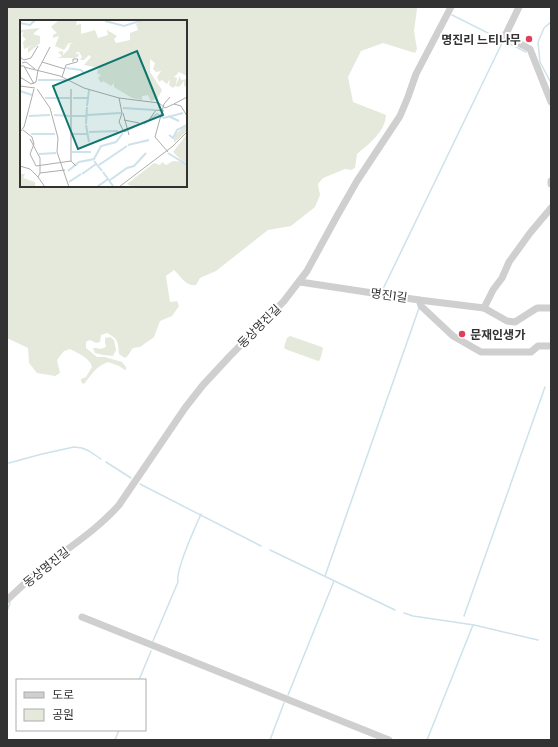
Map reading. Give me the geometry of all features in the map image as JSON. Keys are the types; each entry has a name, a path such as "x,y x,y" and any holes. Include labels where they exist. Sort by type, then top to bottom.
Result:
{"street":[{"name":"동상명진길","path":"7,600 41,570 96,528 113,512 184,408 203,385 284,301 300,282 358,181 400,116 416,74 451,7"},
{"path":"519,7 504,36 530,49 551,102"},
{"path":"484,308 493,290 502,278 509,262 530,233 551,208"},
{"name":"명진1길","path":"300,282 419,300 421,306 453,336 482,352 531,352 538,346 551,346"},
{"path":"419,300 484,308 514,322 537,308 551,308"},
{"path":"82,617 389,740"}],"green space":[{"path":"7,7 416,7 414,31 417,49 415,53 383,43 361,51 348,77 353,102 386,115 385,121 376,137 357,154 355,168 351,170 345,169 323,178 318,184 320,195 315,207 291,226 268,230 216,271 200,278 196,285 186,283 174,270 166,276 170,302 177,301 179,306 172,316 160,321 154,337 140,347 133,348 125,358 119,354 117,341 107,333 101,335 100,342 96,343 90,340 86,342 86,348 97,357 105,357 122,362 126,367 126,370 108,362 97,369 84,384 81,382 81,379 86,377 92,367 89,361 80,354 70,349 64,351 57,360 60,373 55,376 37,373 29,363 28,348 7,338"},
{"path":"290,336 322,347 323,349 320,360 318,361 285,349 284,347 287,338"},
{"path":"110,337 114,340 116,350 113,356 95,353 93,348 101,349 106,347 105,338"}],"waterway":[{"path":"452,15 526,52"},
{"path":"551,22 544,28 538,42 540,62 551,83"},
{"path":"383,289 503,41"},
{"path":"325,576 419,308"},
{"path":"464,616 545,387"},
{"path":"9,463 74,447 89,451 101,459"},
{"path":"106,462 131,478"},
{"path":"140,484 261,546"},
{"path":"153,641 178,582 179,568 182,559 201,514"},
{"path":"270,550 395,610"},
{"path":"288,695 334,581"},
{"path":"7,611 10,603"},
{"path":"404,613 413,616 474,625 538,640"},
{"path":"427,740 473,625"},
{"path":"139,679 151,651"},
{"path":"270,740 284,703"},
{"path":"115,740 119,731"}],"place":[{"name":"명진리 느티나무","path":"529,39"},
{"name":"문재인생가","path":"462,334"}]}
